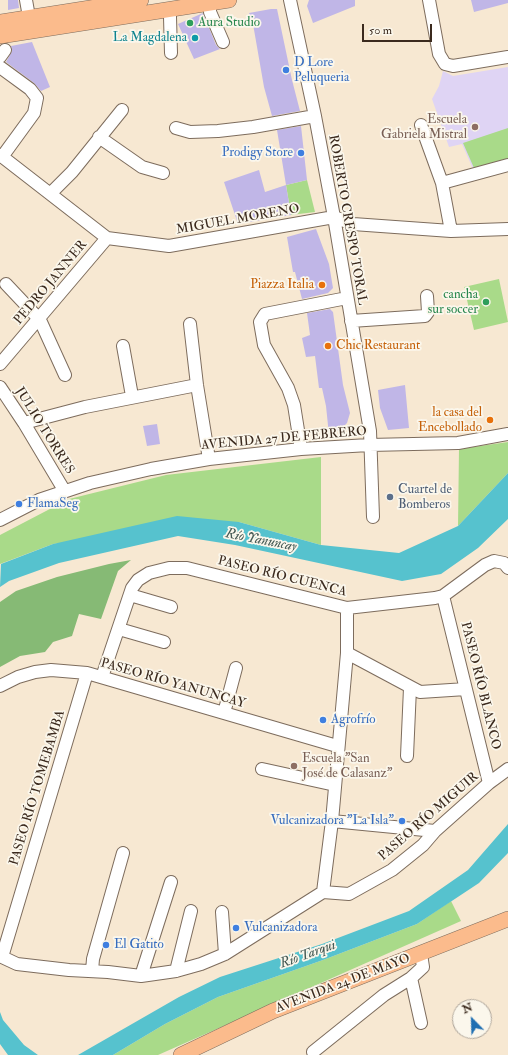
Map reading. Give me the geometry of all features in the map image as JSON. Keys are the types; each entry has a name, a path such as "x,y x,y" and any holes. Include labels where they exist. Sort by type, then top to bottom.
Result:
{"main road":[{"path":"2,48 90,15 141,0"},
{"path":"0,22 29,17 168,10 229,0"},
{"name":"AVENIDA 24 DE MAYO","path":"181,1055 273,1011 421,954 508,918"}],"street":[{"path":"26,0 29,17"},
{"name":"ROBERTO CRESPO TORAL","path":"290,0 315,116 334,217 370,431 373,517"},
{"path":"429,0 439,54 445,64 453,66 508,57"},
{"path":"210,3 210,12 223,42"},
{"path":"168,10 170,17 171,53"},
{"path":"0,67 30,89 37,98 34,113 1,156 107,238"},
{"path":"50,193 72,172 122,110"},
{"path":"176,128 190,132 218,131 253,127 315,116"},
{"path":"421,125 442,183 451,231"},
{"path":"99,137 142,167 163,173"},
{"path":"442,183 508,165"},
{"path":"334,217 353,224 451,231 508,229"},
{"name":"MIGUEL MORENO","path":"107,238 169,246 334,217"},
{"name":"PEDRO JANNER","path":"0,364 40,320 107,238"},
{"path":"6,284 40,320 65,375"},
{"path":"351,321 425,316 428,312 427,296"},
{"path":"301,449 294,405 288,388 264,345 260,322 265,314 347,298"},
{"path":"190,324 197,385 209,459"},
{"path":"123,346 132,396"},
{"path":"24,423 132,396 197,385"},
{"name":"JULIO TORRES","path":"0,387 24,423 64,490"},
{"name":"AVENIDA 27 DE FEBRERO","path":"0,520 39,500 64,490 120,476 209,459 301,449 370,445 458,443 508,434"},
{"name":"PASEO RÍO CUENCA","path":"130,595 138,580 149,573 169,568 187,568 347,608 443,596 485,565 494,561 504,562 508,568"},
{"path":"102,677 130,595 172,607"},
{"name":"PASEO RÍO BLANCO","path":"443,596 489,783"},
{"path":"1,957 17,964 141,976 176,971 225,954 323,892 332,821 337,746 347,654 347,608"},
{"path":"119,629 164,642"},
{"path":"347,654 420,692 466,689"},
{"path":"224,713 236,668"},
{"name":"PASEO RÍO YANUNCAY","path":"0,686 18,677 35,672 51,670 87,673 337,746"},
{"name":"PASEO RÍO TOMEBAMBA","path":"1,957 87,673"},
{"path":"407,756 410,688"},
{"path":"262,769 334,785"},
{"name":"PASEO RÍO MIGUIR","path":"323,892 349,894 366,886 392,870 423,845 435,831 489,783 508,769"},
{"path":"332,821 435,831"},
{"path":"92,971 93,959 123,853"},
{"path":"141,976 171,882"},
{"path":"176,971 191,911"},
{"path":"222,912 225,954"},
{"path":"313,1052 384,995 411,978 423,967 421,954"},
{"path":"411,978 421,1023"}],"shaded area":[{"name":"Escuela Gabriela Mistral","path":"508,67 508,160 473,169 462,144 449,147 432,99 439,86 443,71 453,76"}],"green space":[{"path":"508,128 508,160 474,168 463,143"},
{"path":"307,180 315,212 291,215 286,185"},
{"name":"cancha sur soccer","path":"499,279 508,322 474,330 464,287"},
{"path":"508,442 508,473 458,526 459,449"},
{"path":"321,457 321,545 239,522 53,544 0,564 0,535 69,499 166,475"},
{"path":"131,560 118,571 101,619 79,614 72,636 53,642 45,652 20,656 0,667 0,602 16,591 57,577"},
{"path":"451,901 461,921 158,1055 113,1055 165,1024 218,997 323,960 417,924"}],"water":[{"name":"Río Yanuncay","path":"508,473 508,519 478,548 441,574 402,581 235,545 178,536 59,563 9,581 0,587 1,564 53,544 177,516 239,522 321,545 399,553 458,526"},
{"name":"Río Tarqui","path":"508,824 508,853 479,883 417,924 323,960 218,997 165,1024 113,1055 78,1055 179,997 220,977 322,944 409,911 468,870"},
{"path":"0,1012 3,1020 24,1045 38,1055 8,1055 0,1044"}],"building":[{"path":"8,0 18,0 19,8 8,10"},
{"path":"309,0 355,0 355,6 313,23 307,6"},
{"path":"471,0 508,0 508,3 474,12"},
{"path":"277,9 300,111 272,116 264,87 253,24 249,13"},
{"name":"La Magdalena","path":"203,13 216,45 220,49 194,59 178,24"},
{"path":"32,42 50,87 41,91 34,83 6,62 12,51 11,46"},
{"path":"301,126 307,180 286,185 277,130"},
{"path":"259,170 265,192 286,185 291,215 238,224 224,182"},
{"path":"316,229 329,264 333,288 328,293 302,299 295,272 293,272 287,237"},
{"path":"330,309 333,312 343,385 350,413 347,423 342,428 329,435 326,406 322,388 319,388 315,356 306,357 302,338 310,335 307,313"},
{"path":"405,385 409,428 388,430 380,408 378,390"},
{"path":"157,424 160,444 147,446 143,426"}],"place":[{"name":"Aura Studio","path":"190,23"},
{"name":"La Magdalena","path":"195,38"},
{"name":"D Lore Peluqueria","path":"286,70"},
{"name":"Escuela Gabriela Mistral","path":"475,127"},
{"name":"Prodigy Store","path":"301,153"},
{"name":"Piazza Italia","path":"322,285"},
{"name":"cancha sur soccer","path":"486,302"},
{"name":"Chic Restaurant","path":"328,346"},
{"name":"la casa del Encebollado","path":"490,420"},
{"name":"Cuartel de Bomberos","path":"390,497"},
{"name":"FlamaSeg","path":"19,504"},
{"name":"Agrofrío","path":"323,720"},
{"name":"Escuela \"San José de Calasanz\"","path":"294,766"},
{"name":"Vulcanizadora \"La Isla\"","path":"402,821"},
{"name":"Vulcanizadora","path":"236,928"},
{"name":"El Gatito","path":"106,945"}]}
